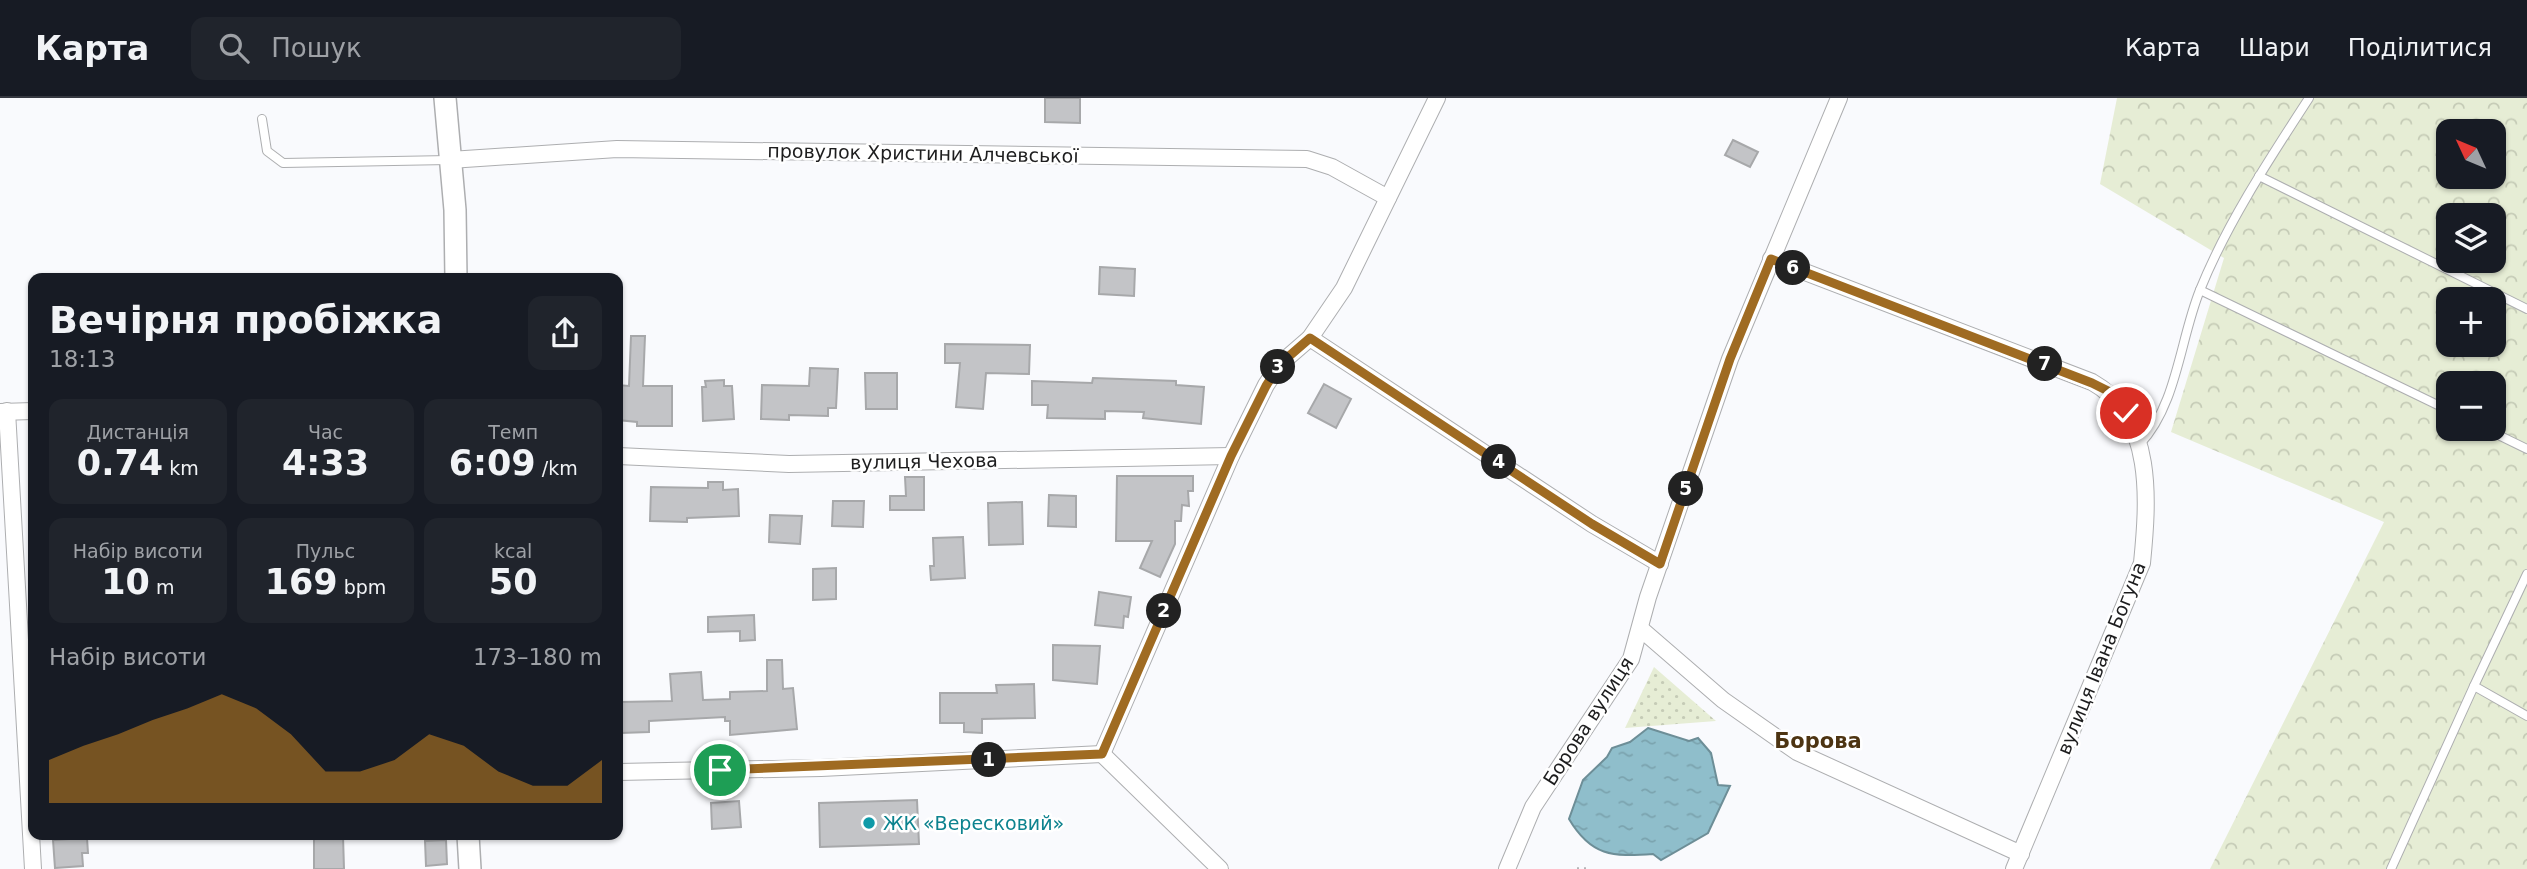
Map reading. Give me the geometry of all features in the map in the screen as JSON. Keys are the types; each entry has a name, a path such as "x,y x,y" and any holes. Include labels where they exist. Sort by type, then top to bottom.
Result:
{"street":[{"path":"445,98 455,210 456,273"},
{"path":"1102,754 1231,456 1266,386 1280,364 1310,338 1344,288 1437,98"},
{"name":"Борова вулиця","path":"1507,869 1533,807 1631,659 1642,630 1648,597 1730,359 1839,98"},
{"name":"провулок Христини Алчевської","path":"450,160 617,149 1307,159 1332,167 1388,198"},
{"name":"вулиця Івана Богуна","path":"1771,259 2110,392 2126,413 2140,444 2146,518 2142,563 2017,862"},
{"path":"1310,338 1592,524 1660,564"},
{"path":"28,411 4,411 28,790"},
{"name":"вулиця Чехова","path":"623,456 789,464 1231,456"},
{"path":"1642,630 1723,700 1797,752 2017,862"},
{"path":"623,772 821,768 1102,754 1220,869"},
{"path":"31,840 33,869"},
{"path":"468,840 470,869"}],"lane":[{"path":"2140,444 2157,426 2200,289 2259,176 2309,98"},
{"path":"262,119 267,151 283,163 450,160"},
{"path":"2259,176 2527,309"},
{"path":"2200,289 2436,404"},
{"path":"2506,439 2527,449"},
{"path":"2391,869 2527,574"},
{"path":"2474,686 2527,716"}],"path":[{"path":"1577,869 1588,869"}],"green space":[{"path":"2117,98 2527,98 2527,869 2210,869 2384,522 2171,432 2224,258 2100,184"},
{"path":"1654,667 1716,721 1625,728"}],"water":[{"path":"1648,728 1689,741 1698,738 1711,753 1718,785 1730,786 1708,833 1661,860 1653,854 1626,855 1604,852 1586,840 1569,819 1583,780 1607,757 1612,748 1630,742"}],"building":[{"path":"1045,98 1080,98 1080,123 1045,122"},
{"path":"1733,140 1758,152 1750,167 1725,155"},
{"path":"1100,267 1135,269 1134,296 1099,294"},
{"path":"631,336 645,336 643,386 672,386 672,426 637,426 637,422 623,421 623,385 629,386"},
{"path":"945,344 1030,345 1029,374 986,373 983,409 956,407 960,363 945,363"},
{"path":"810,368 838,369 836,408 828,408 828,416 789,415 789,420 761,419 762,385 809,386"},
{"path":"865,373 897,373 897,409 866,409"},
{"path":"1093,378 1176,381 1176,385 1204,387 1201,424 1143,418 1144,412 1105,411 1105,419 1047,418 1048,405 1032,405 1032,381 1092,383"},
{"path":"724,380 724,386 732,386 734,419 703,421 702,387 706,387 705,381"},
{"path":"1324,384 1351,399 1336,428 1308,413"},
{"path":"1117,476 1193,476 1193,491 1188,491 1189,506 1182,505 1181,521 1175,521 1175,544 1160,577 1140,568 1152,541 1116,541"},
{"path":"905,477 924,477 924,510 890,510 890,496 906,496"},
{"path":"708,482 723,482 723,490 738,489 739,516 687,518 687,522 650,521 651,487 708,488"},
{"path":"1049,495 1076,496 1076,527 1048,526"},
{"path":"833,501 864,501 863,527 832,526"},
{"path":"1022,502 1023,544 989,545 988,503"},
{"path":"770,515 802,516 800,544 769,542"},
{"path":"963,537 965,578 931,580 930,566 934,566 933,538"},
{"path":"836,568 836,599 813,600 813,569"},
{"path":"1099,592 1131,597 1123,628 1095,625"},
{"path":"754,615 755,640 740,641 740,631 708,632 708,617"},
{"path":"1053,645 1100,646 1097,684 1053,680"},
{"path":"767,660 782,660 783,689 793,688 797,729 730,735 730,721 725,721 725,717 649,721 649,732 623,733 623,702 672,701 670,674 701,672 703,700 730,699 730,692 767,691"},
{"path":"1034,684 1035,718 982,719 982,733 964,732 964,723 940,723 940,693 997,693 996,685"},
{"name":"ЖК «Вересковий»","path":"917,800 919,844 820,847 819,803"},
{"path":"739,801 741,827 712,829 711,803"},
{"path":"53,840 87,840 88,853 82,853 83,866 55,868"},
{"path":"314,840 343,840 344,869 314,869"},
{"path":"446,840 447,864 426,866 425,841"}],"place":[{"name":"ЖК «Вересковий»","path":"869,823"}],"district":[{"name":"Борова","path":"1818,741"}],"route":[{"path":"720,770 821,768 1102,754 1231,456 1280,364 1310,338 1592,524 1660,564 1730,359 1771,259 2092,383 2110,392 2126,413"}]}
